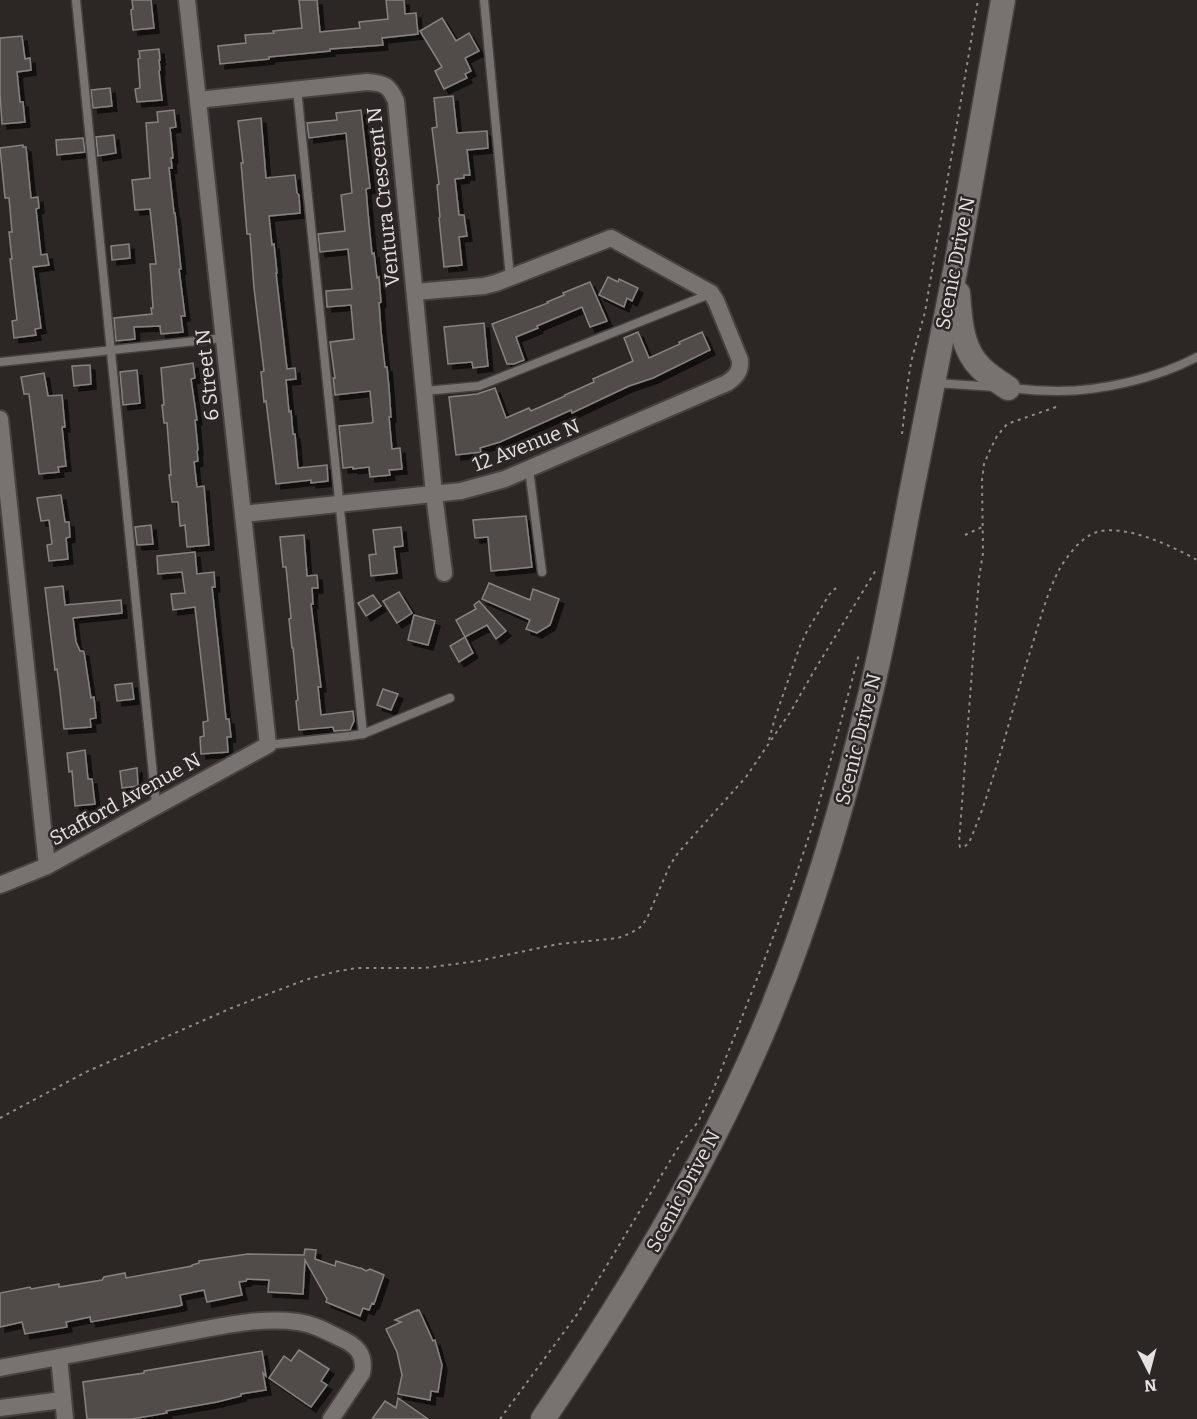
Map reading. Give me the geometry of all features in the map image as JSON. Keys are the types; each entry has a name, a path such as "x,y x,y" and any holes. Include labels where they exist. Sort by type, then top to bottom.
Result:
{"main road":[{"name":"Scenic Drive N","path":"543,1419 630,1288 705,1155 761,1036 819,880 855,755 886,622 956,264 1004,0"},
{"path":"956,264 960,317 971,356 980,367 1008,388"}],"street":[{"name":"6 Street N","path":"188,0 268,745"},
{"name":"Ventura Crescent N","path":"198,100 367,82 389,87 393,93 396,101 434,494 444,573"},
{"path":"415,292 496,284 611,238 711,293"},
{"name":"12 Avenue N","path":"243,514 434,494 482,486 529,469 727,383 738,373 741,366 740,360 711,293"},
{"path":"0,419 47,866"},
{"name":"Stafford Avenue N","path":"0,885 47,866 268,745"},
{"path":"0,1368 242,1323 277,1320 299,1322 349,1342 360,1353 364,1365 362,1372 331,1419"},
{"path":"58,1357 64,1419"},
{"path":"0,1408 62,1400"}],"lane":[{"path":"76,0 156,805"},
{"path":"484,0 510,278"},
{"path":"297,89 363,734"},
{"path":"425,391 479,386 711,293"},
{"path":"0,362 224,338"},
{"path":"932,383 1059,391 1131,381 1166,371 1197,357"},
{"path":"529,469 542,572"},
{"path":"268,745 363,734 450,698"}],"path":[{"path":"902,439 911,362 925,312 978,0"},
{"path":"1056,407 1008,424 997,436 984,464 982,553 960,847 969,843 973,833 1044,608 1060,568 1070,553 1084,539 1095,533 1113,531 1138,535 1179,550 1197,560"},
{"path":"965,535 982,527"},
{"path":"0,1118 86,1072 234,1007 305,980 356,968 424,968 478,961 558,944 618,938 631,933 642,926 648,916 674,859 746,777 791,711 879,566 877,576"},
{"path":"769,743 775,718 800,645 829,595 838,587"},
{"path":"500,1419 578,1313 681,1143 698,1122 712,1093 793,884 837,742 861,647"}],"building":[{"path":"132,0 151,0 154,28 133,30"},
{"path":"299,0 317,0 320,32 360,28 359,22 388,19 386,0 404,0 405,14 416,13 418,34 382,38 383,45 330,49 330,51 220,64 218,46 246,43 245,35 302,28"},
{"path":"442,18 456,41 469,33 479,51 465,58 471,71 465,74 467,78 444,89 435,71 442,67 420,31"},
{"path":"22,36 25,59 30,58 31,70 17,72 25,122 2,124 0,38"},
{"path":"159,49 162,100 137,102 135,89 140,88 139,51"},
{"path":"110,88 112,106 93,108 91,90"},
{"path":"453,96 457,133 487,131 488,148 467,150 470,175 455,179 459,215 464,215 467,236 459,237 462,265 444,267 437,185 439,184 432,128 437,127 434,98"},
{"path":"174,110 176,127 170,128 173,158 171,158 172,168 169,168 181,269 179,269 185,316 181,316 183,332 161,334 160,326 134,327 135,339 116,341 114,318 152,314 150,264 156,264 150,209 135,210 132,180 150,178 146,123 158,122 157,112"},
{"path":"361,110 370,188 366,189 372,254 374,253 377,278 379,277 381,331 389,388 392,449 400,448 402,469 389,470 390,475 370,477 369,467 343,468 339,426 373,422 370,391 335,395 333,378 335,378 330,342 354,339 351,305 327,307 326,291 352,289 348,249 320,252 318,234 345,231 341,195 352,193 346,133 309,138 307,123 337,120 336,113"},
{"path":"261,118 266,178 295,175 299,195 300,213 269,216 287,369 295,368 296,379 286,380 298,468 327,465 328,481 311,483 311,480 276,484 266,401 264,402 261,372 264,371 250,234 247,234 238,121"},
{"path":"114,135 116,153 98,156 96,137"},
{"path":"83,138 85,152 57,155 56,140"},
{"path":"23,145 26,147 31,198 38,197 39,208 36,209 41,255 47,254 49,265 33,267 41,328 35,329 36,335 14,338 12,321 17,320 10,259 12,259 9,232 12,232 9,198 5,198 0,148"},
{"path":"129,244 130,258 112,260 111,246"},
{"path":"608,277 618,282 619,279 638,288 632,301 627,298 624,307 599,295"},
{"path":"590,282 607,321 590,327 582,307 537,326 538,328 516,337 524,360 507,364 492,324 548,303 564,295 563,293"},
{"path":"484,323 488,366 473,368 472,362 448,364 444,327"},
{"path":"638,332 649,358 702,332 710,350 572,413 571,410 500,442 480,448 481,452 456,455 449,397 477,394 495,388 506,418 529,408 531,411 633,361 624,338"},
{"path":"193,363 195,378 191,379 197,420 195,420 198,450 198,461 194,462 197,487 204,486 209,545 187,547 185,525 180,526 178,502 172,502 167,423 164,423 162,405 164,405 161,368"},
{"path":"90,365 91,384 74,386 72,366"},
{"path":"137,370 140,403 123,405 120,372"},
{"path":"44,373 48,396 62,395 66,466 58,467 59,472 39,474 29,394 24,394 21,377"},
{"path":"61,495 65,522 69,522 70,537 66,538 68,559 49,561 47,545 52,544 49,520 41,521 37,498"},
{"path":"526,516 532,567 491,571 488,537 475,538 473,520"},
{"path":"151,525 153,544 137,545 135,527"},
{"path":"401,527 403,546 394,547 397,573 371,576 369,555 376,554 373,530"},
{"path":"304,535 307,576 317,575 318,588 312,588 313,604 311,604 321,687 318,687 321,715 353,711 354,721 350,730 334,731 333,727 299,730 286,567 283,567 280,537"},
{"path":"195,552 197,574 214,572 215,587 212,587 226,719 229,719 231,737 227,737 228,752 201,754 200,737 204,736 203,722 208,721 195,607 173,610 171,594 185,593 182,572 158,574 157,556"},
{"path":"489,583 530,600 533,589 559,599 550,625 537,633 526,629 530,620 482,599"},
{"path":"63,586 65,605 121,600 122,613 73,618 76,642 80,651 84,652 91,698 94,697 96,718 90,719 91,727 64,729 45,588"},
{"path":"399,592 412,613 397,623 383,601"},
{"path":"373,595 381,606 366,616 358,603"},
{"path":"479,601 506,631 496,639 487,625 465,637 456,620 476,609 474,605"},
{"path":"414,615 435,621 428,645 408,640"},
{"path":"465,637 473,653 459,662 450,646"},
{"path":"132,683 134,699 117,701 115,685"},
{"path":"383,689 398,694 391,710 377,705"},
{"path":"85,750 88,779 92,779 95,804 75,806 72,771 69,772 67,753"},
{"path":"137,768 138,786 122,788 120,771"},
{"path":"305,1249 316,1250 315,1259 335,1266 336,1261 366,1271 370,1269 384,1275 374,1304 372,1303 369,1310 363,1308 360,1316 326,1302 327,1299 305,1260 303,1294 268,1292 269,1280 247,1279 239,1282 242,1295 207,1302 204,1290 180,1295 182,1305 179,1306 91,1322 90,1317 66,1322 67,1327 25,1334 22,1322 0,1327 0,1293 59,1284 59,1287 102,1280 104,1277 125,1273 126,1278 192,1266 199,1261 248,1254 304,1255"},
{"path":"417,1310 433,1341 435,1340 442,1365 438,1392 431,1391 430,1400 398,1394 402,1375 397,1352 386,1329 401,1322 395,1320"},
{"path":"299,1350 329,1369 321,1381 327,1385 311,1407 269,1378 284,1356 291,1361"},
{"path":"262,1351 266,1390 132,1419 87,1419 83,1382"},
{"path":"398,1398 428,1419 372,1419 385,1401 396,1408"}]}
